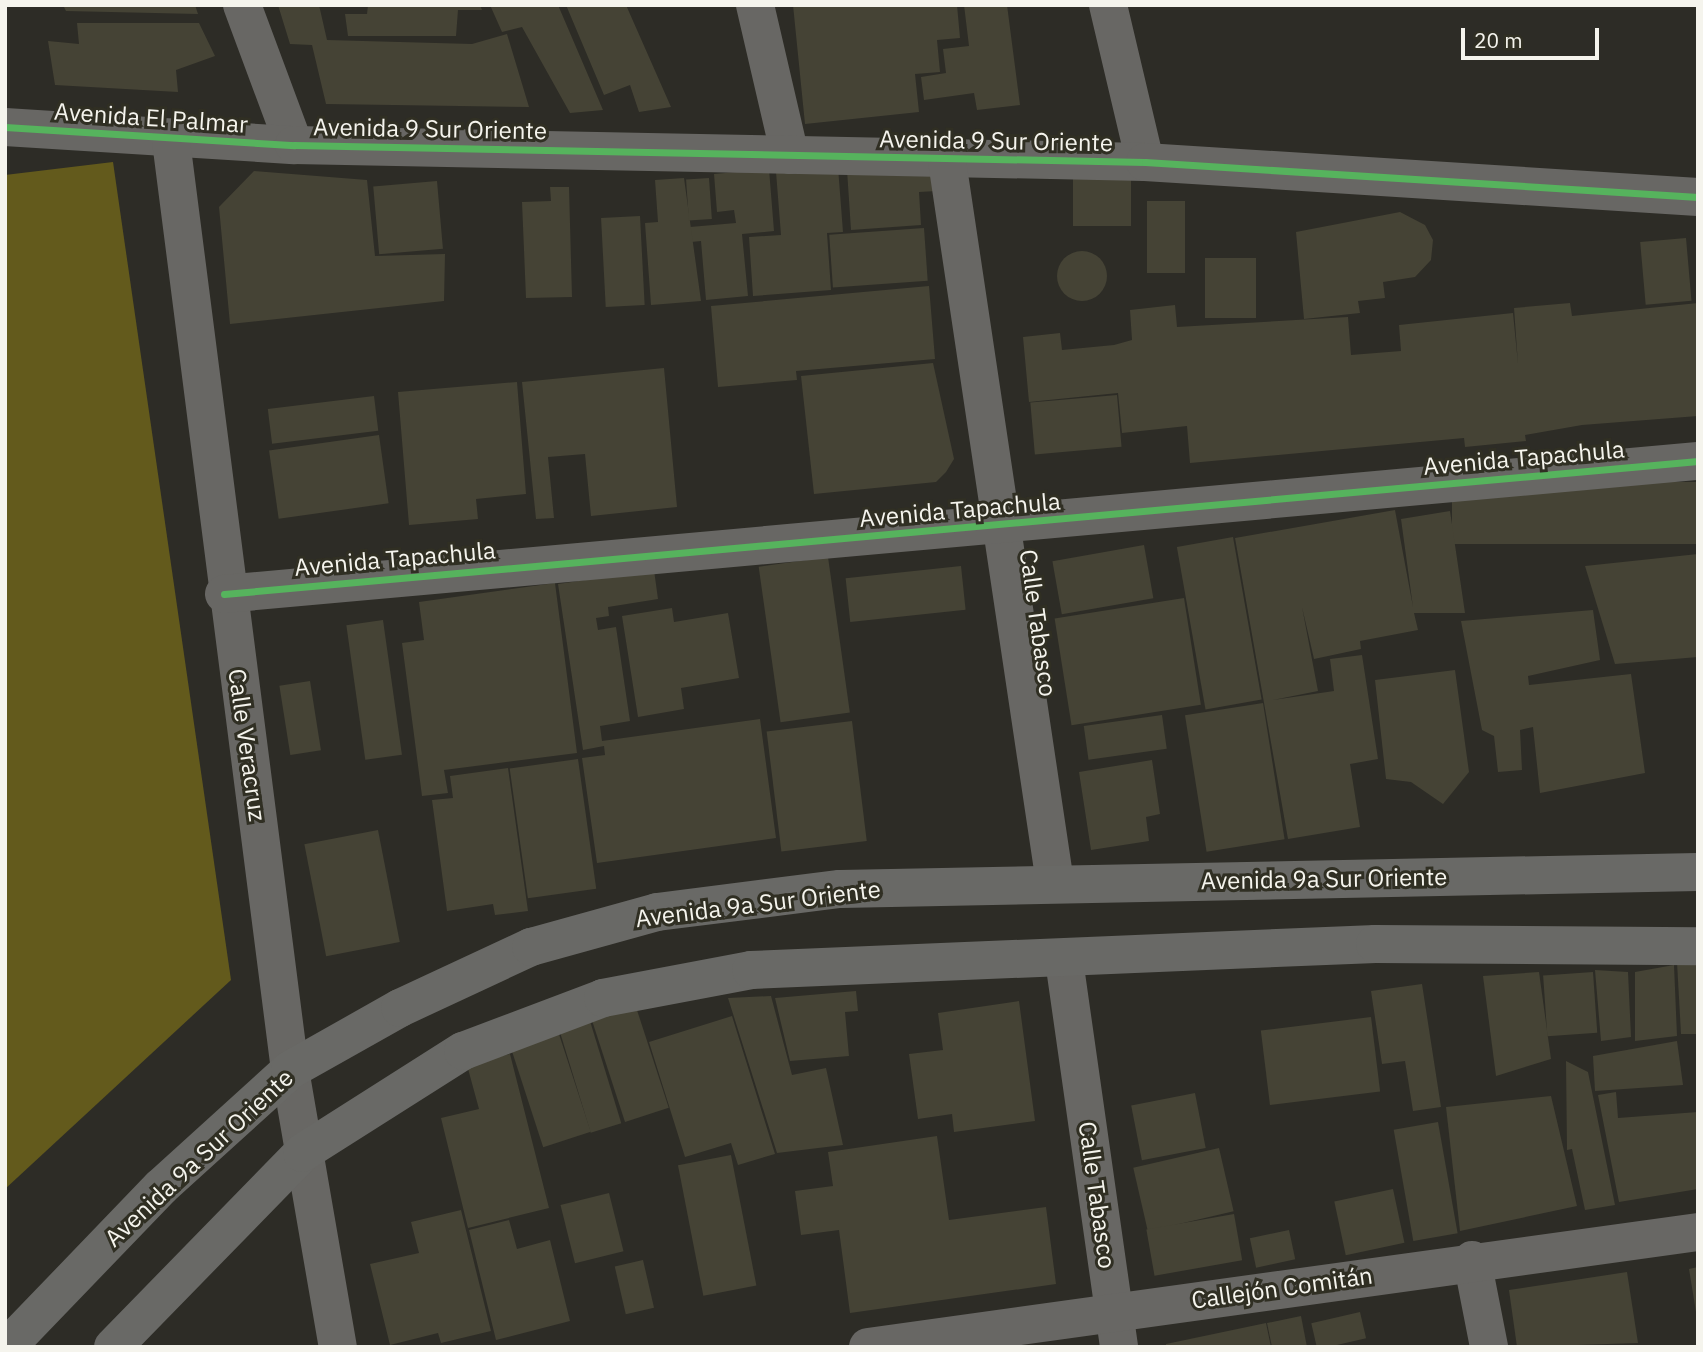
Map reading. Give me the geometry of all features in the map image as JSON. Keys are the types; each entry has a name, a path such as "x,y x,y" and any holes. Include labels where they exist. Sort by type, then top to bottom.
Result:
{"main road":[{"name":"Avenida 9a Sur Oriente","path":"7,1347 161,1187 290,1070 400,1008 531,947 657,912 840,889 1698,872"},
{"path":"113,1347 302,1153 463,1051 603,998 751,970 1064,960 1375,944 1698,946"}],"street":[{"path":"242,5 294,145"},
{"path":"755,5 790,155"},
{"path":"1108,5 1145,162"},
{"name":"Avenida El Palmar","path":"5,127 171,141 294,145"},
{"name":"Calle Veracruz","path":"171,141 225,594 290,1070 302,1153 338,1347"},
{"name":"Avenida 9 Sur Oriente","path":"294,145 790,155 947,161 1145,162 1698,197"},
{"name":"Calle Tabasco","path":"947,161 1004,526 1055,883"},
{"name":"Avenida Tapachula","path":"225,594 1004,526 1698,461"},
{"name":"Calle Tabasco","path":"1064,960 1116,1330"},
{"name":"Callejón Comitán","path":"867,1347 1116,1330 1472,1260 1698,1232"},
{"path":"1472,1260 1489,1347"}],"shaded area":[{"path":"113,162 231,980 5,1189 5,175"}],"building":[{"path":"63,5 195,5 198,14 66,11"},
{"path":"278,5 319,5 327,40 472,44 507,34 529,107 326,104 312,45 290,44"},
{"path":"368,5 480,5 482,10 458,10 456,36 348,36 345,14 367,14"},
{"path":"490,5 558,5 603,110 570,113 522,27 502,32"},
{"path":"566,5 626,5 671,107 639,112 630,85 604,95"},
{"path":"793,5 957,5 960,38 937,40 940,72 915,74 919,112 805,124"},
{"path":"964,5 1007,5 1020,105 977,110 974,93 924,100 921,77 946,73 943,49 969,46"},
{"path":"77,23 199,23 215,56 176,70 178,92 55,85 48,41 79,44"},
{"path":"936,163 937,191 919,192 921,225 851,230 847,170"},
{"path":"838,167 843,232 827,233 831,290 753,296 749,237 781,235 776,172"},
{"path":"769,169 774,231 742,234 748,296 706,300 701,241 691,242 690,227 736,223 734,210 717,212 714,174"},
{"path":"254,171 367,180 375,256 445,254 444,301 230,324 219,207"},
{"path":"1073,171 1131,171 1131,226 1073,226"},
{"path":"684,178 701,301 651,305 645,223 658,222 655,180"},
{"path":"709,178 712,219 689,221 686,180"},
{"path":"437,181 443,249 379,254 373,187"},
{"path":"550,187 569,187 572,297 526,298 522,202 551,201"},
{"path":"1147,201 1185,201 1185,273 1147,273"},
{"path":"1400,212 1425,225 1433,240 1431,260 1415,277 1383,282 1385,298 1358,301 1360,313 1304,319 1296,232"},
{"path":"640,216 645,305 606,307 601,218"},
{"path":"924,228 928,281 833,287 829,235"},
{"path":"1686,238 1691,301 1646,305 1640,242"},
{"path":"1082,251 1100,258 1107,276 1100,294 1082,301 1064,294 1057,276 1064,258"},
{"path":"1205,258 1256,258 1256,318 1205,318"},
{"path":"929,286 935,359 796,371 797,380 718,387 711,306"},
{"path":"1570,303 1572,316 1698,303 1698,416 1582,425 1525,435 1526,441 1465,447 1464,438 1190,463 1187,426 1122,433 1118,393 1029,402 1023,337 1060,333 1062,350 1114,345 1132,340 1130,310 1175,305 1177,327 1348,317 1351,355 1401,351 1399,325 1513,313 1518,364 1514,308"},
{"path":"933,363 954,459 946,472 936,482 814,494 801,376"},
{"path":"664,368 677,507 591,516 585,454 548,457 554,518 536,519 522,382"},
{"path":"517,382 526,494 476,499 478,519 409,525 398,392"},
{"path":"1117,395 1122,447 1035,454 1030,403"},
{"path":"374,396 378,431 272,444 268,409"},
{"path":"379,435 389,503 279,519 269,450"},
{"path":"1452,482 1698,482 1698,544 1452,544"},
{"path":"1395,510 1413,607 1401,519 1450,511 1465,613 1414,613 1418,630 1360,641 1361,649 1314,659 1302,607 1318,691 1273,700 1334,691 1330,659 1362,655 1378,759 1350,764 1360,827 1288,839 1235,538"},
{"path":"1233,537 1262,699 1206,709 1177,547"},
{"path":"1144,545 1153,598 1062,614 1052,561"},
{"path":"1698,554 1698,657 1615,664 1585,566"},
{"path":"828,557 850,712 781,722 759,567"},
{"path":"961,566 966,610 850,622 846,578"},
{"path":"654,570 658,599 608,607 609,616 596,618 598,630 616,627 630,721 600,726 602,741 760,719 776,838 597,863 582,758 605,755 604,746 583,750 558,584"},
{"path":"555,583 577,753 444,770 448,793 422,796 402,643 424,640 419,602"},
{"path":"1184,598 1201,705 1072,725 1055,618"},
{"path":"672,608 674,622 728,613 739,678 681,688 684,709 638,717 622,616"},
{"path":"1593,610 1600,660 1528,676 1529,685 1631,674 1645,773 1540,793 1533,727 1520,730 1522,770 1498,772 1494,736 1482,730 1461,621"},
{"path":"383,620 402,755 365,760 346,625"},
{"path":"1455,670 1469,772 1443,804 1411,782 1386,779 1375,680"},
{"path":"310,681 321,750 290,755 279,686"},
{"path":"1263,703 1285,839 1207,852 1185,715"},
{"path":"1162,715 1167,749 1089,760 1084,726"},
{"path":"852,721 867,841 781,852 767,731"},
{"path":"578,759 596,889 528,898 510,769"},
{"path":"1152,760 1160,814 1146,817 1149,841 1091,850 1079,772"},
{"path":"508,768 528,911 495,915 493,904 447,911 432,800 453,798 450,776"},
{"path":"378,830 400,942 326,956 304,844"},
{"path":"1677,962 1698,965 1698,1034 1681,1034"},
{"path":"1674,965 1677,1036 1635,1041 1635,972"},
{"path":"1595,970 1628,972 1631,1037 1601,1041"},
{"path":"1539,972 1551,1059 1496,1076 1483,976"},
{"path":"1593,972 1597,1033 1547,1036 1543,975"},
{"path":"1422,984 1441,1107 1413,1111 1405,1061 1382,1064 1371,991"},
{"path":"856,991 858,1011 845,1012 849,1056 790,1061 775,998"},
{"path":"771,996 792,1075 826,1068 843,1145 777,1153 728,998"},
{"path":"1019,1001 1035,1121 954,1132 952,1114 918,1119 909,1054 943,1050 938,1013"},
{"path":"636,1007 669,1108 625,1122 592,1021"},
{"path":"732,1016 775,1154 738,1165 731,1143 685,1157 649,1042"},
{"path":"1371,1017 1380,1091 1270,1105 1261,1031"},
{"path":"590,1021 621,1123 591,1133 559,1030"},
{"path":"558,1031 591,1132 543,1147 510,1046"},
{"path":"1677,1041 1683,1085 1595,1091 1593,1056"},
{"path":"510,1054 549,1208 468,1228 441,1118 479,1109 467,1065"},
{"path":"1566,1061 1588,1072 1615,1205 1585,1210 1572,1149 1567,1150"},
{"path":"1616,1092 1618,1118 1698,1112 1698,1189 1619,1202 1598,1095"},
{"path":"1195,1093 1206,1148 1142,1160 1131,1105"},
{"path":"1551,1096 1577,1206 1460,1231 1446,1107"},
{"path":"1438,1122 1458,1233 1413,1241 1394,1130"},
{"path":"937,1136 949,1220 1046,1207 1056,1284 850,1313 839,1230 801,1235 795,1191 833,1186 828,1152"},
{"path":"1219,1148 1234,1211 1148,1231 1133,1168"},
{"path":"731,1155 756,1286 703,1296 678,1165"},
{"path":"1393,1189 1404,1243 1346,1255 1334,1201"},
{"path":"609,1193 624,1251 575,1263 560,1205"},
{"path":"461,1210 491,1331 441,1343 438,1333 390,1345 370,1264 419,1253 411,1222"},
{"path":"1234,1214 1242,1260 1155,1276 1146,1229"},
{"path":"509,1220 517,1249 550,1240 570,1321 496,1340 469,1230"},
{"path":"1289,1230 1295,1259 1256,1268 1250,1238"},
{"path":"643,1260 654,1308 626,1314 615,1267"},
{"path":"1698,1267 1698,1312 1696,1312 1689,1269"},
{"path":"1627,1272 1638,1343 1517,1347 1509,1290"},
{"path":"1360,1312 1366,1338 1317,1347 1311,1323"},
{"path":"1301,1316 1307,1347 1272,1347 1267,1323"},
{"path":"1266,1323 1271,1347 1166,1347 1166,1344"}],"cycle path":[{"path":"5,127 294,145 1145,162 1698,197"},
{"path":"224,594 1698,461"}]}
